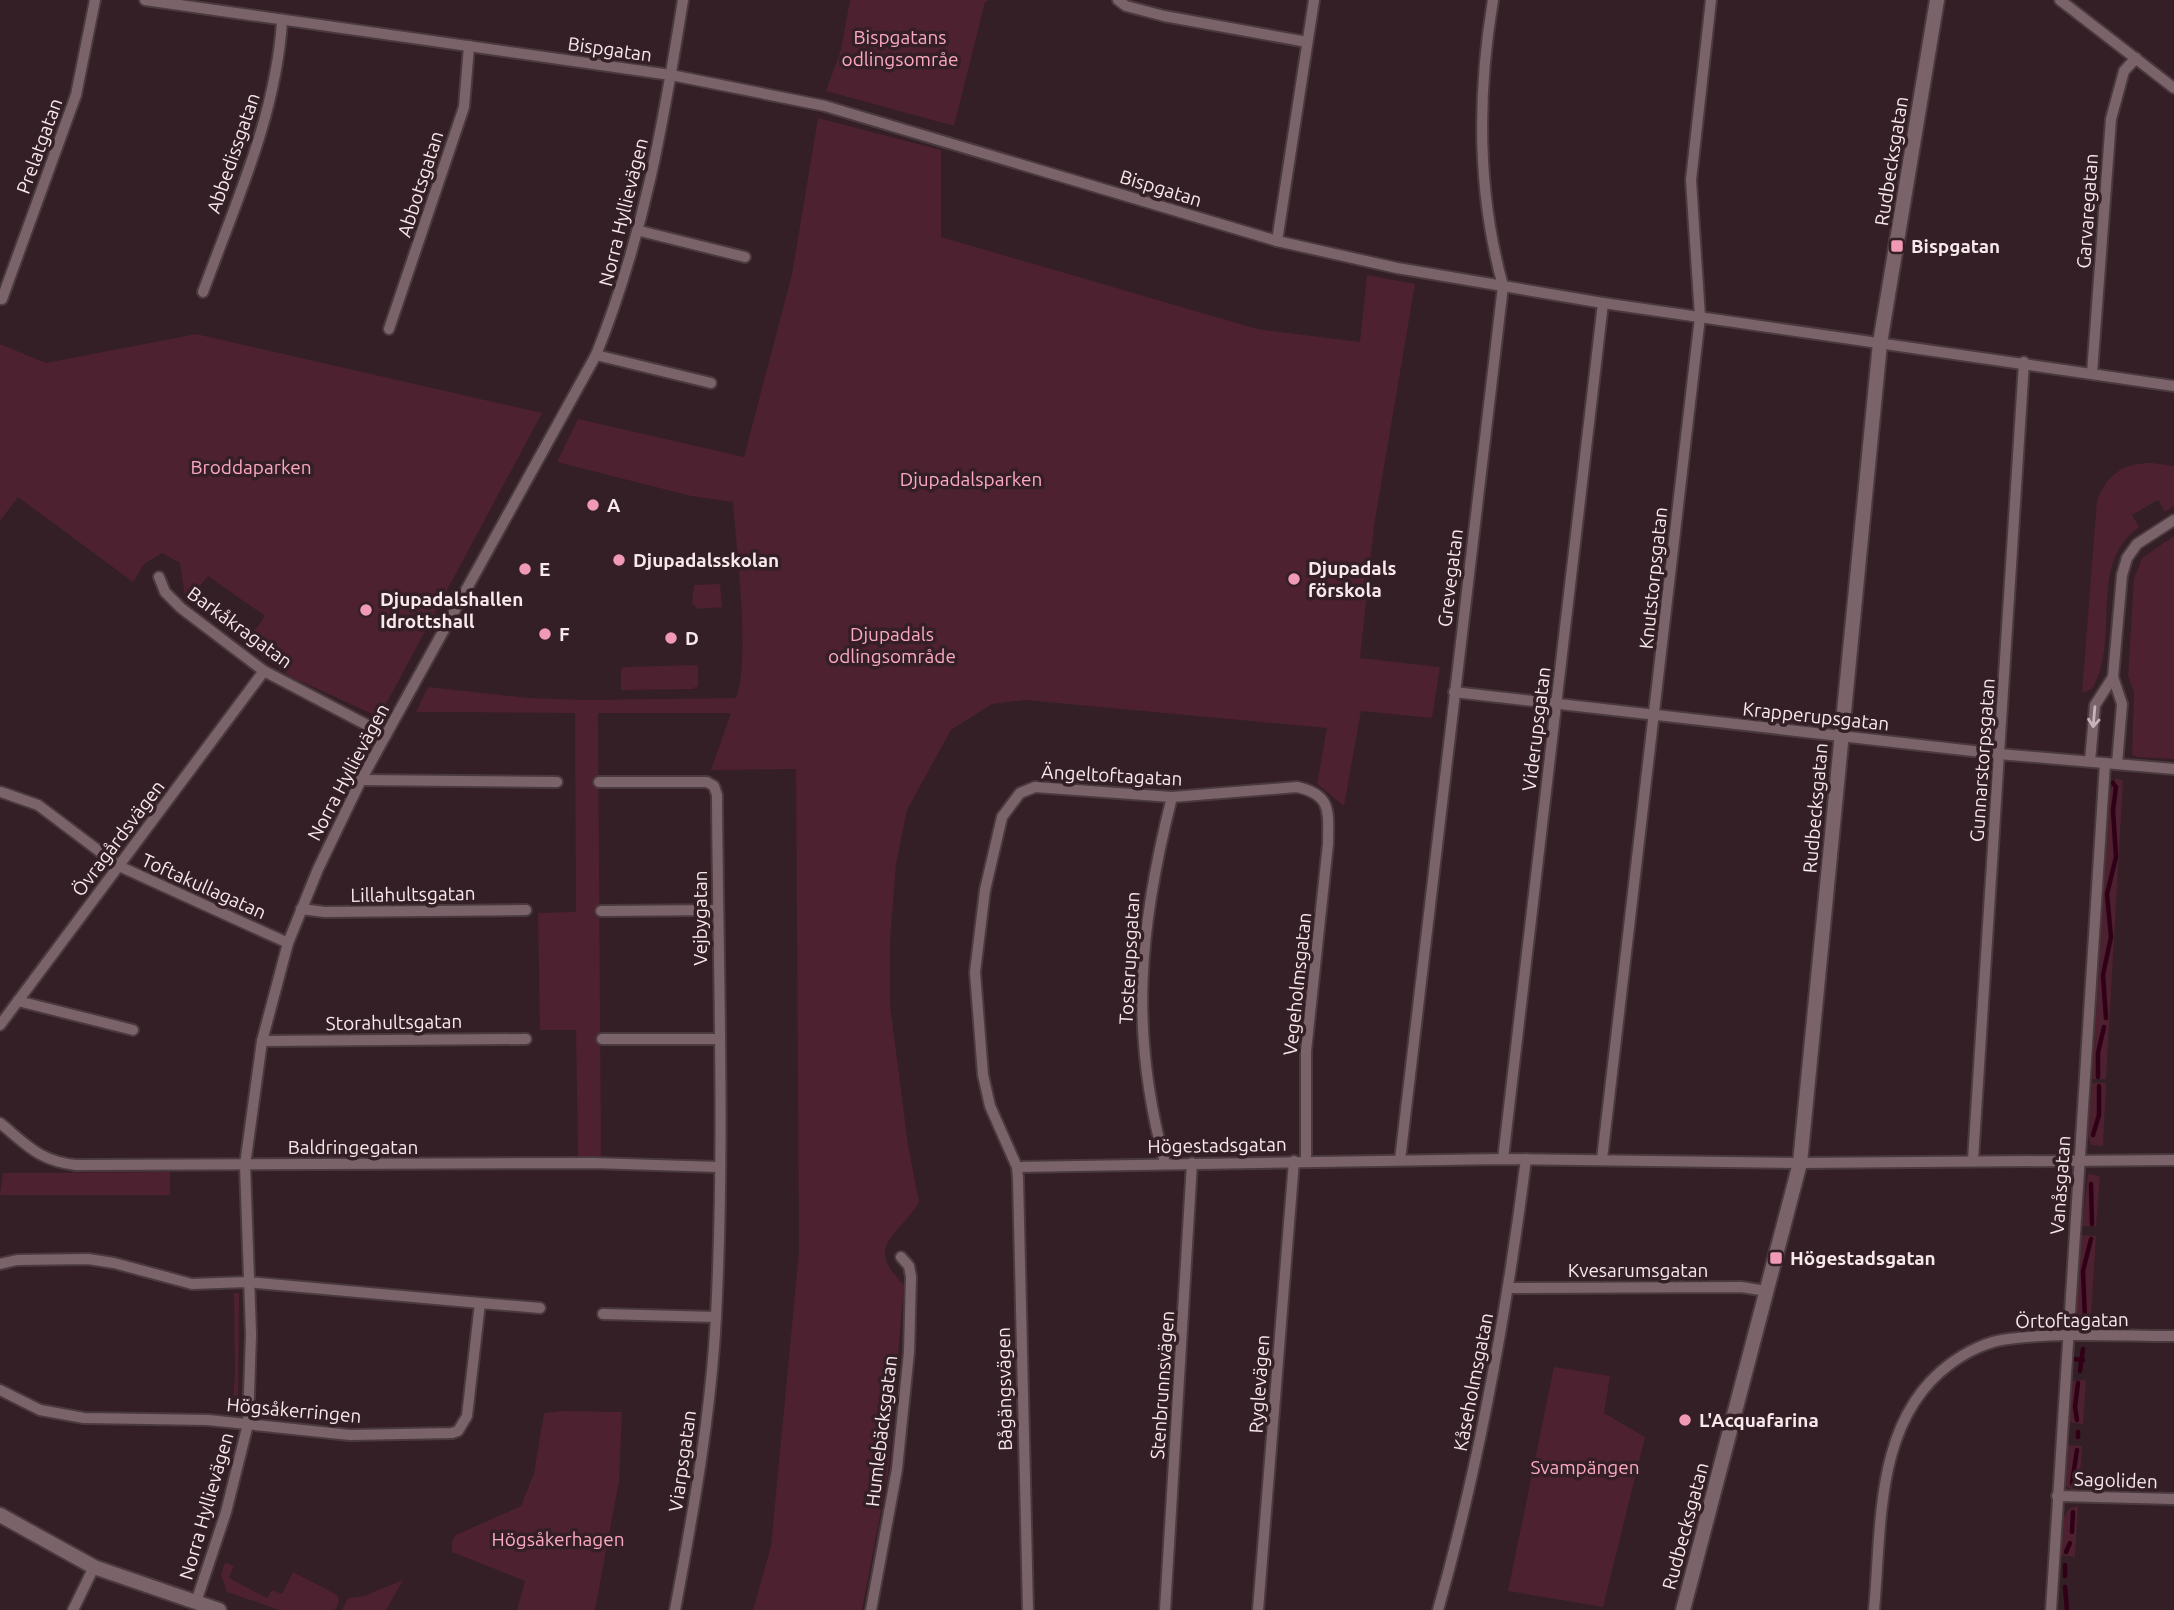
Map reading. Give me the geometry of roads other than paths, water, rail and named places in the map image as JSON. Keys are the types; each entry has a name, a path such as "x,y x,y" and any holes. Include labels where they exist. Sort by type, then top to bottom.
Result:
{"street":[{"name":"Prelatgatan","path":"2,299 76,95 95,0"},
{"name":"Bispgatan","path":"145,0 671,75 842,110 1277,241 1503,286 2174,386"},
{"name":"Norra Hyllievägen","path":"196,1602 226,1512 248,1424 251,1334 247,1282 245,1165 262,1041 288,943 361,780 596,355 622,290 640,231 683,0"},
{"path":"1118,0 1126,6 1164,16 1307,42"},
{"path":"1277,241 1314,0"},
{"name":"Grevegatan","path":"1399,1160 1503,286 1489,227 1483,175 1483,69 1493,0"},
{"name":"Knutstorpsgatan","path":"1602,1159 1656,716 1700,317 1691,180 1712,0"},
{"name":"Rudbecksgatan","path":"1683,1610 1800,1163 1881,343 1937,0"},
{"path":"2060,0 2174,88"},
{"name":"Abbedissgatan","path":"203,292 263,129 275,84 282,21"},
{"name":"Abbotsgatan","path":"389,329 464,107 469,46"},
{"name":"Garvaregatan","path":"2092,373 2111,119 2124,71 2136,58"},
{"path":"640,231 745,257"},
{"name":"Viderupsgatan","path":"1503,1159 1603,303"},
{"path":"596,355 711,383"},
{"name":"Gunnarstorpsgatan","path":"1973,1160 2024,362"},
{"path":"2117,764 2122,704 2113,677 2119,591 2127,558 2137,544 2174,520"},
{"name":"Barkåkragatan","path":"159,577 165,592 181,608 264,671 386,735"},
{"name":"Övragårdsvägen","path":"0,1025 264,671"},
{"path":"2090,761 2095,705 2113,677"},
{"name":"Krapperupsgatan","path":"1454,692 1999,754 2174,769"},
{"name":"Vanåsgatan","path":"2051,1610 2105,763"},
{"path":"361,780 557,782"},
{"name":"Vejbygatan","path":"599,782 707,782 714,786 717,795 719,1167"},
{"name":"Ängeltoftagatan","path":"1017,1167 990,1106 976,1009 978,933 1002,817 1020,793 1035,788 1172,797 1297,787 1311,790 1322,798 1328,811"},
{"name":"Toftakullagatan","path":"1,792 38,805 119,866 288,943"},
{"name":"Tosterupsgatan","path":"1165,1163 1147,1091 1141,1021 1142,970 1150,887 1172,797"},
{"name":"Vegeholmsgatan","path":"1306,1161 1306,1051 1327,858 1328,811"},
{"name":"Lillahultsgatan","path":"301,909 325,912 526,910"},
{"path":"601,911 718,910"},
{"path":"18,1001 133,1030"},
{"name":"Storahultsgatan","path":"262,1041 526,1039"},
{"path":"603,1039 718,1039"},
{"name":"Baldringegatan","path":"0,1123 52,1162 245,1165 593,1163 719,1167"},
{"name":"Högestadsgatan","path":"1017,1167 1503,1159 1800,1163 2174,1160"},
{"name":"Kåseholmsgatan","path":"1438,1610 1486,1413 1510,1288 1526,1159"},
{"name":"Ryglevägen","path":"1258,1610 1294,1161"},
{"name":"Stenbrunnsvägen","path":"1165,1610 1192,1163"},
{"name":"Viarpsgatan","path":"675,1610 700,1477 716,1317 719,1167"},
{"name":"Bågängsvägen","path":"1017,1167 1028,1610"},
{"name":"Humlebäcksgatan","path":"871,1610 897,1469 909,1352 911,1277 909,1266 901,1257"},
{"path":"0,1264 17,1260 88,1259 192,1284 247,1282 540,1308"},
{"name":"Kvesarumsgatan","path":"1510,1288 1741,1287 1767,1291"},
{"name":"Högsåkerringen","path":"0,1390 40,1410 84,1418 208,1420 350,1435 458,1431 467,1416 480,1303"},
{"path":"603,1314 716,1317"},
{"name":"Örtoftagatan","path":"1874,1610 1891,1452 1897,1431 1919,1392 1958,1358 1981,1346 2007,1339 2174,1336"},
{"name":"Sagoliden","path":"2057,1496 2174,1499"},
{"path":"0,1515 94,1567 219,1610"},
{"path":"73,1610 94,1567"}],"waterway":[{"path":"2106,1018 2103,975 2111,937 2107,894 2116,857 2113,810 2116,787 2113,783"},
{"path":"2098,1077 2098,1053 2104,1027"},
{"path":"2093,1135 2099,1115 2099,1086"},
{"path":"2091,1184 2092,1224"},
{"path":"2085,1319 2083,1271 2091,1239"},
{"path":"2080,1371 2083,1349"},
{"path":"2074,1359 2083,1360"},
{"path":"2077,1420 2075,1407 2078,1383"},
{"path":"2078,1432 2078,1437"},
{"path":"2072,1483 2077,1450"},
{"path":"2072,1532 2073,1512"},
{"path":"2066,1552 2070,1543"},
{"path":"2065,1565 2065,1576"},
{"path":"2065,1587 2067,1610"}],"place":[{"name":"Bispgatan","path":"1897,246"},
{"name":"A","path":"593,505"},
{"name":"Djupadalsskolan","path":"619,560"},
{"name":"E","path":"525,569"},
{"name":"Djupadals förskola","path":"1294,579"},
{"name":"Djupadalshallen Idrottshall","path":"366,610"},
{"name":"F","path":"545,634"},
{"name":"D","path":"671,638"},
{"name":"Högestadsgatan","path":"1776,1258"},
{"name":"L'Acquafarina","path":"1685,1420"}],"park label":[{"name":"Bispgatans odlingsområe","path":"900,48"},
{"name":"Broddaparken","path":"251,467"},
{"name":"Djupadalsparken","path":"971,479"},
{"name":"Djupadals odlingsområde","path":"892,645"},
{"name":"Svampängen","path":"1585,1467"},
{"name":"Högsåkerhagen","path":"558,1539"}]}
